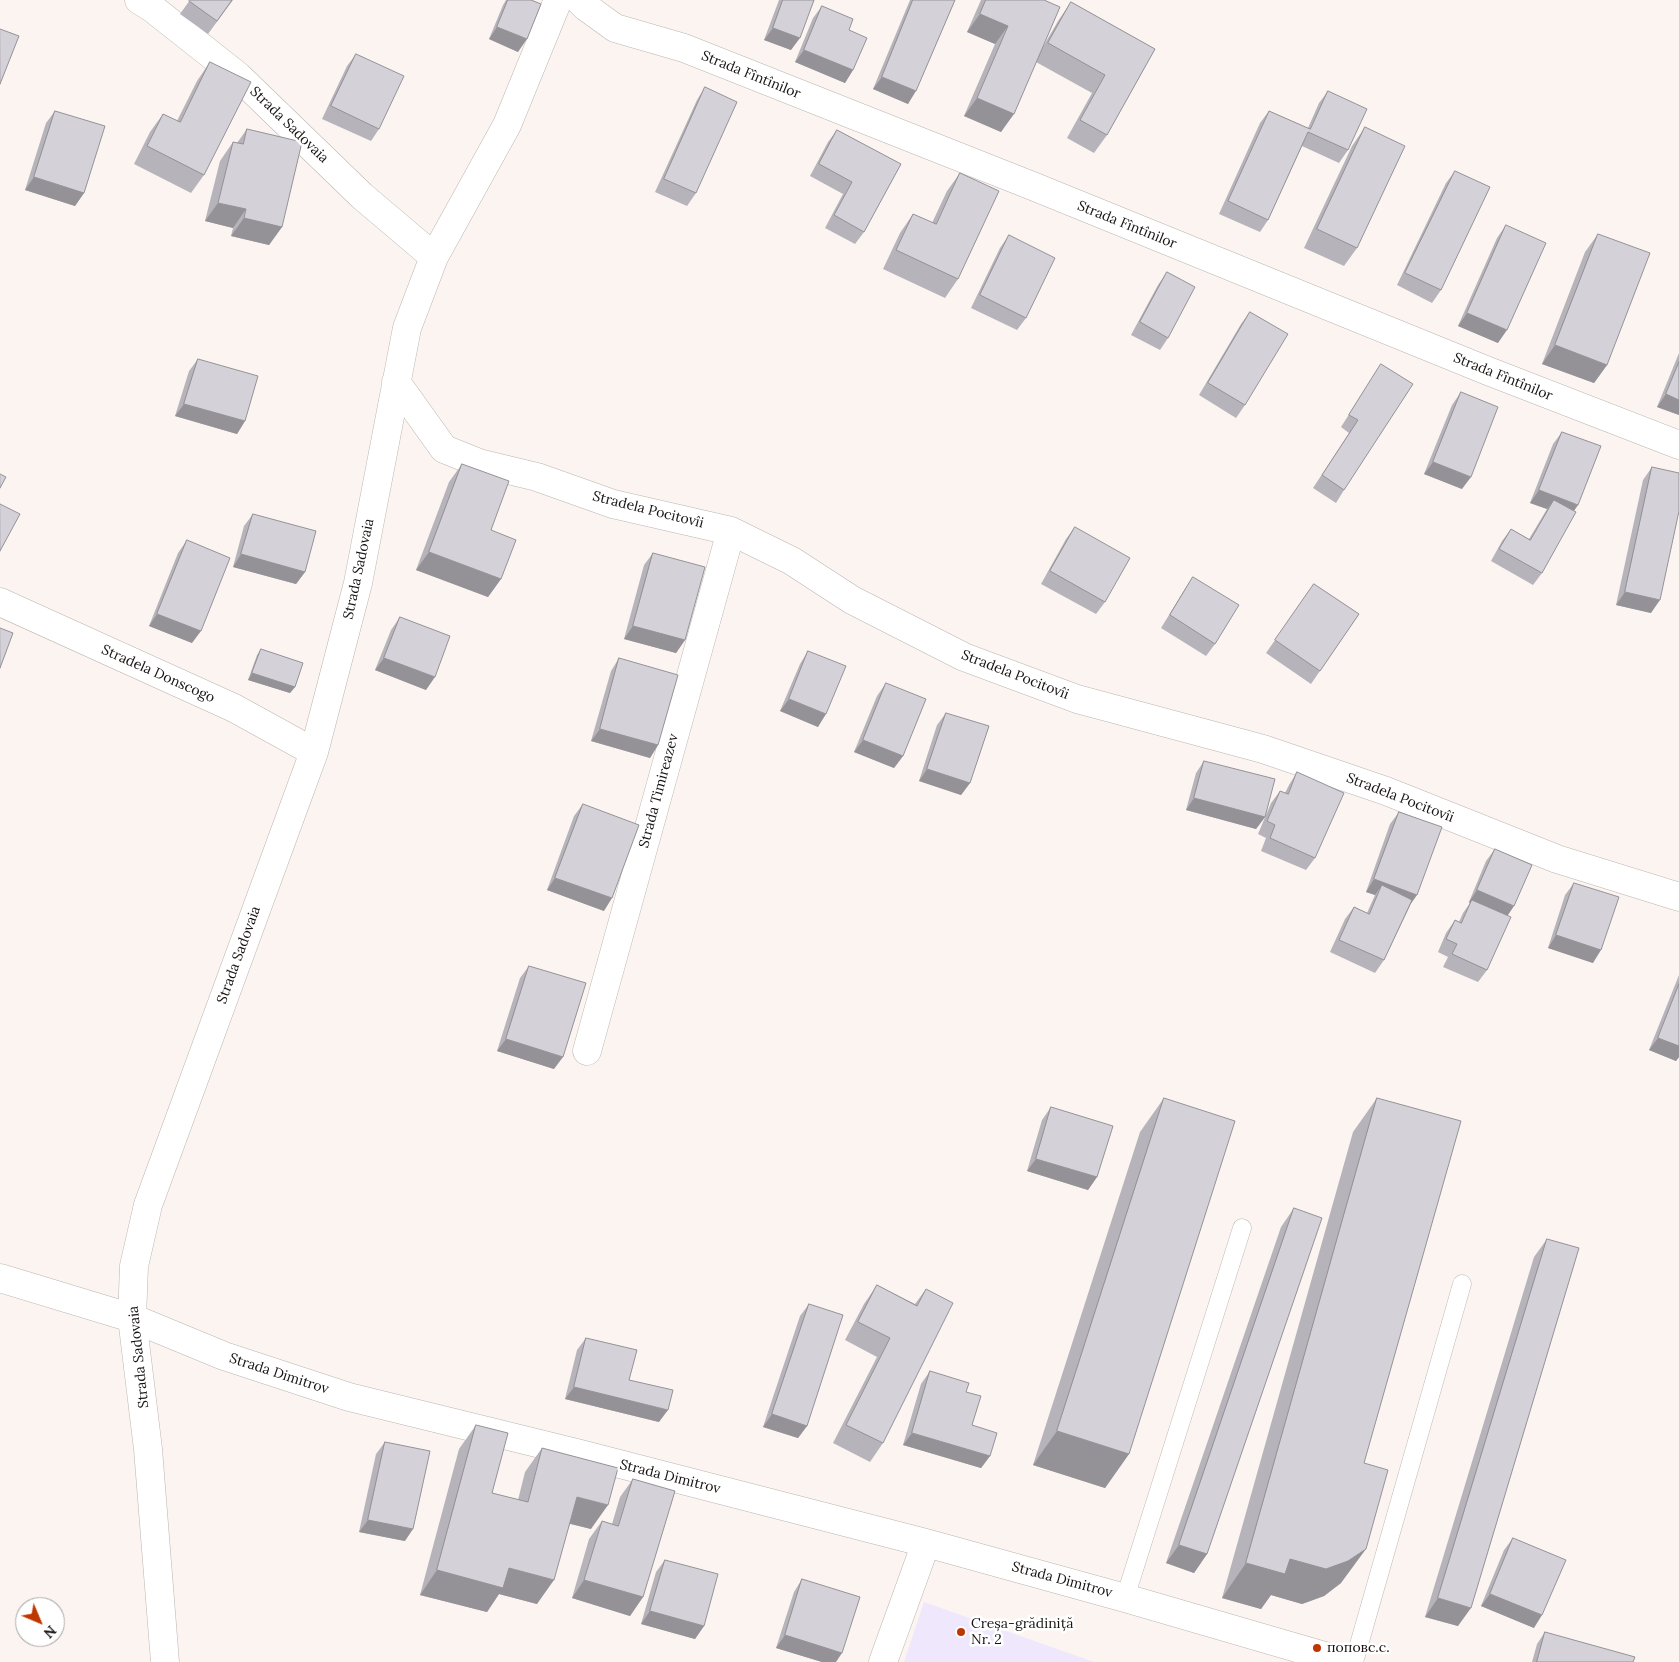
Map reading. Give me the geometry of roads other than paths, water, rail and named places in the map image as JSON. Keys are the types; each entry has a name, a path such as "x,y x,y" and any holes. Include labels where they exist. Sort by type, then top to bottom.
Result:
{"street":[{"name":"Strada Sadovaia","path":"139,0 152,8 238,76 362,196 434,257"},
{"name":"Strada Sadovaia","path":"165,1662 148,1450 132,1318 134,1266 148,1205 314,752 358,583 407,328 434,257 507,124 558,0"},
{"name":"Strada Fîntînilor","path":"580,0 586,7 615,28 684,48 1035,187 1488,372 1679,445"},
{"name":"Stradela Pocitovîi","path":"396,382 444,449 479,463 537,477 613,504 730,531 792,561 852,600 964,657 1076,699 1263,748 1386,791 1557,859 1679,897"},
{"name":"Strada Timireazev","path":"586,1051 730,531"},
{"name":"Stradela Donscogo","path":"0,602 234,708 314,752"},
{"name":"Strada Dimitrov","path":"0,1278 132,1318 224,1356 349,1397 926,1544 1125,1598 1345,1662"},
{"path":"883,1662 926,1544"}],"lane":[{"path":"1125,1598 1242,1228"},
{"path":"1354,1662 1462,1284"}],"place":[{"name":"Creșa-grădiniță Nr. 2","path":"961,1632"},
{"name":"поповс.с.","path":"1317,1648"}]}
